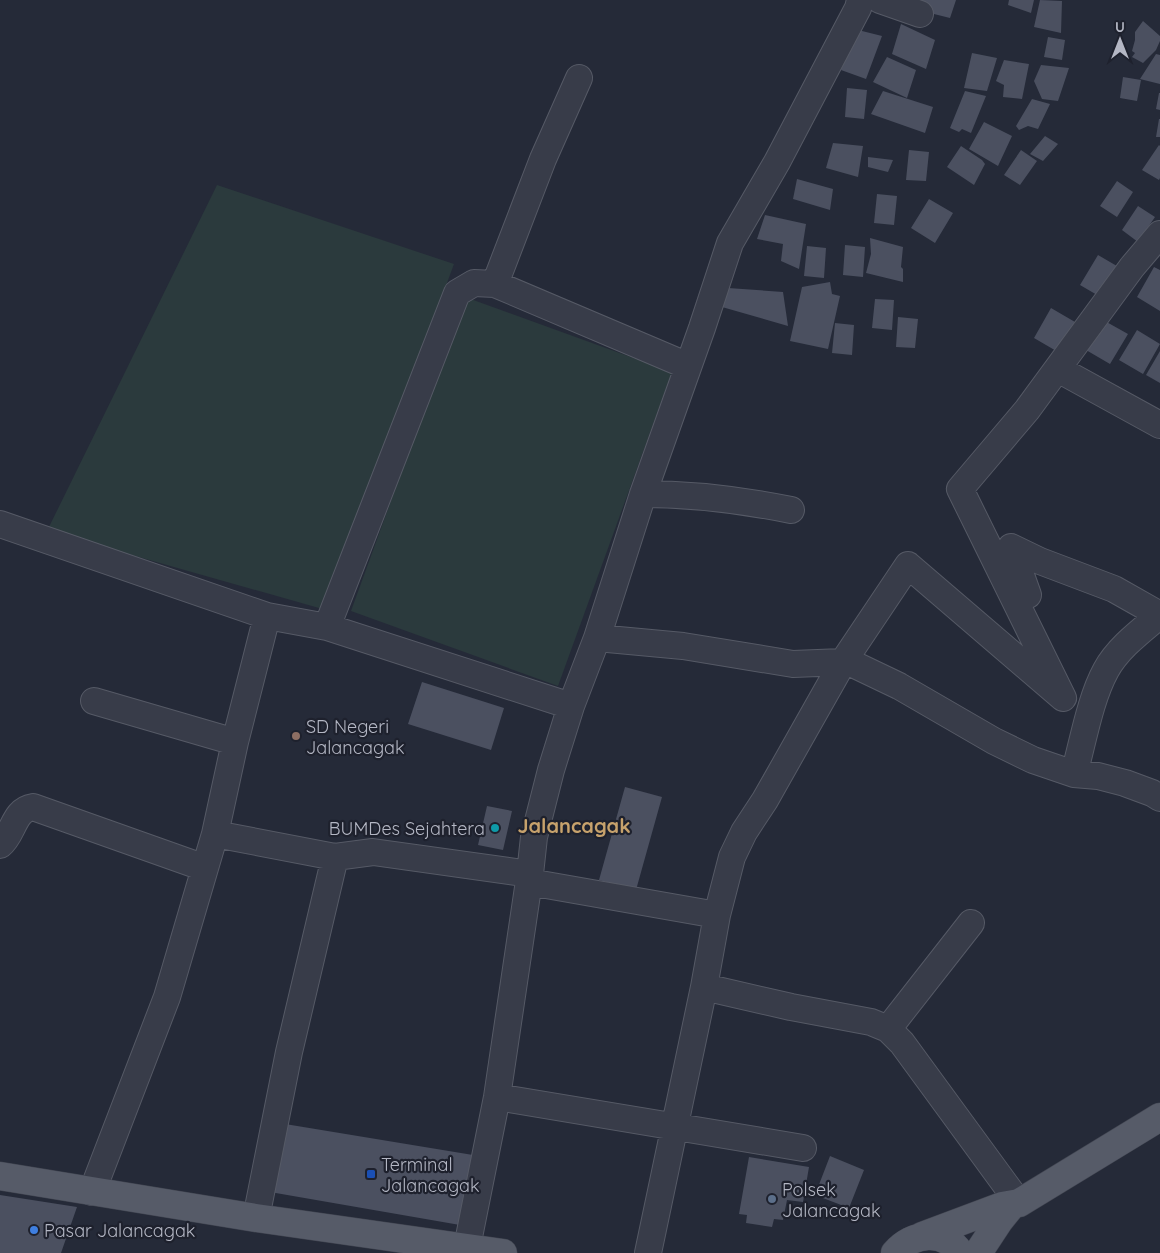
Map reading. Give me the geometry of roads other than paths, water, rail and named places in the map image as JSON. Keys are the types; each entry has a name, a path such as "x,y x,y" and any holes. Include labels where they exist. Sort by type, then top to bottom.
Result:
{"main road":[{"path":"978,1253 999,1221 1015,1204 1160,1117"},
{"path":"0,1176 256,1218 503,1253"},
{"path":"895,1253 911,1239 1002,1206 1015,1204"},
{"path":"922,1236 934,1236 947,1240 960,1253"}],"street":[{"path":"467,1247 497,1097 534,837 551,770 571,706 597,638 643,494 730,243 778,162 858,8 860,0"},
{"path":"880,0 920,14"},
{"path":"495,284 543,159 579,78"},
{"path":"1063,698 960,489 1008,435 1132,267 1156,246"},
{"path":"328,627 457,293 474,283 495,284 688,366"},
{"path":"1058,369 1160,425"},
{"path":"643,494 686,494 723,498 791,510"},
{"path":"0,524 267,616 328,627 571,706"},
{"path":"1063,698 1011,547 1040,562 1114,589 1160,615 1130,641 1107,669 1098,688 1074,774"},
{"path":"648,1253 704,987 717,915 732,857 744,832 770,792 843,662 908,565 1063,698"},
{"path":"92,1192 167,997 215,834 235,742 267,616"},
{"path":"597,638 683,646 793,664 843,662 853,664 870,670 994,741 1033,760 1074,774 1098,776 1125,783 1160,798"},
{"path":"94,701 235,742"},
{"path":"0,845 5,841 20,813 24,809 33,806 205,868"},
{"path":"215,834 335,857 372,852 529,878 717,915"},
{"path":"256,1218 288,1052 335,857"},
{"path":"888,1029 971,922"},
{"path":"704,987 791,1007 871,1022 888,1029 902,1043 1015,1204"},
{"path":"497,1097 802,1148"}],"place":[{"name":"SD Negeri Jalancagak","path":"296,736"},
{"name":"BUMDes Sejahtera","path":"495,828"},
{"name":"Terminal Jalancagak","path":"371,1174"},
{"name":"Polsek Jalancagak","path":"772,1199"},
{"name":"Pasar Jalancagak","path":"34,1230"}],"district":[{"name":"Jalancagak","path":"574,825"}]}
